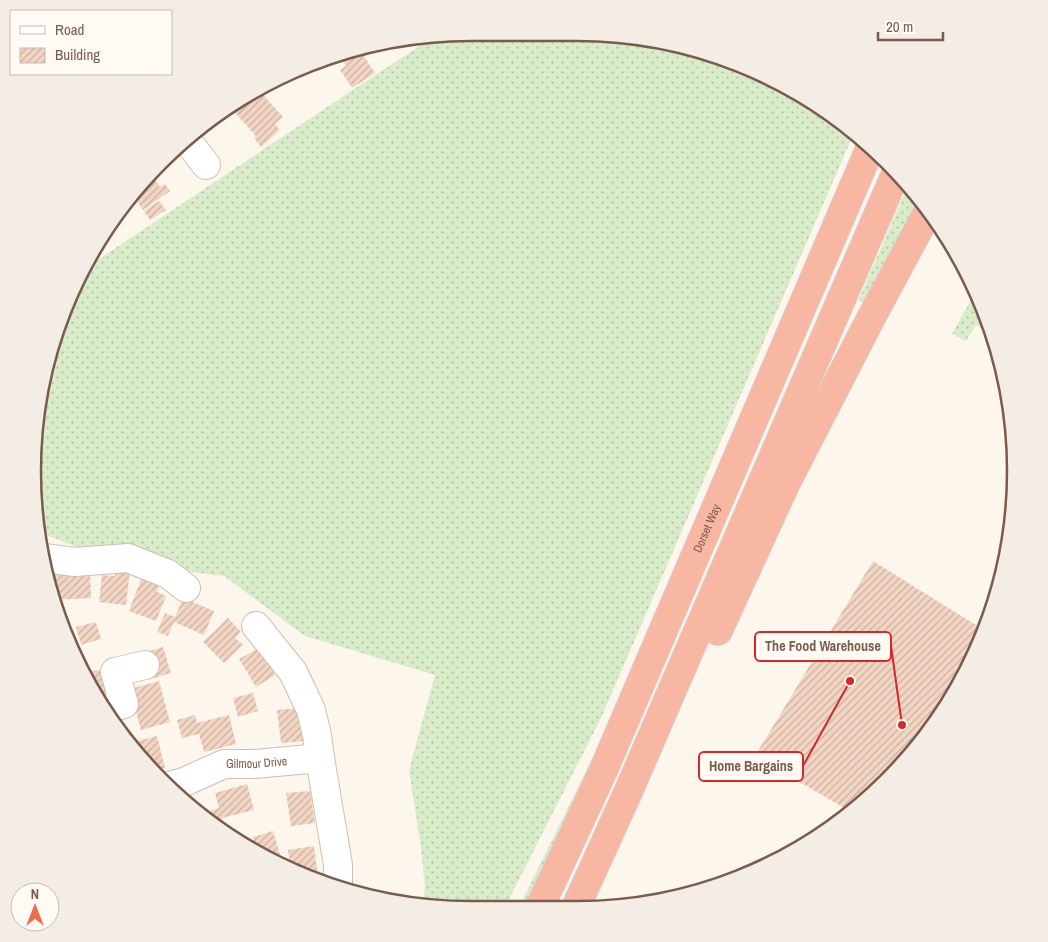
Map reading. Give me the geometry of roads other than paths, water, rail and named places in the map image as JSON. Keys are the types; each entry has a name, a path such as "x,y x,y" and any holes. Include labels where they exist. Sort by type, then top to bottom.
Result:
{"highway":[{"name":"Dorset Way","path":"543,901 603,771 867,155"},
{"path":"579,901 629,790 893,180"},
{"path":"595,900 785,485 925,218"}],"street":[{"path":"191,145 206,165"},
{"path":"51,559 75,562 128,558 168,574 186,588"},
{"path":"256,626 292,672 311,710 317,735 338,864 338,879"},
{"path":"112,707 124,704 115,672 145,665"},
{"name":"Gilmour Drive","path":"177,784 224,764 254,764 320,758"}],"place":[{"name":"Home Bargains","path":"850,681"},
{"name":"The Food Warehouse","path":"902,725"}]}
